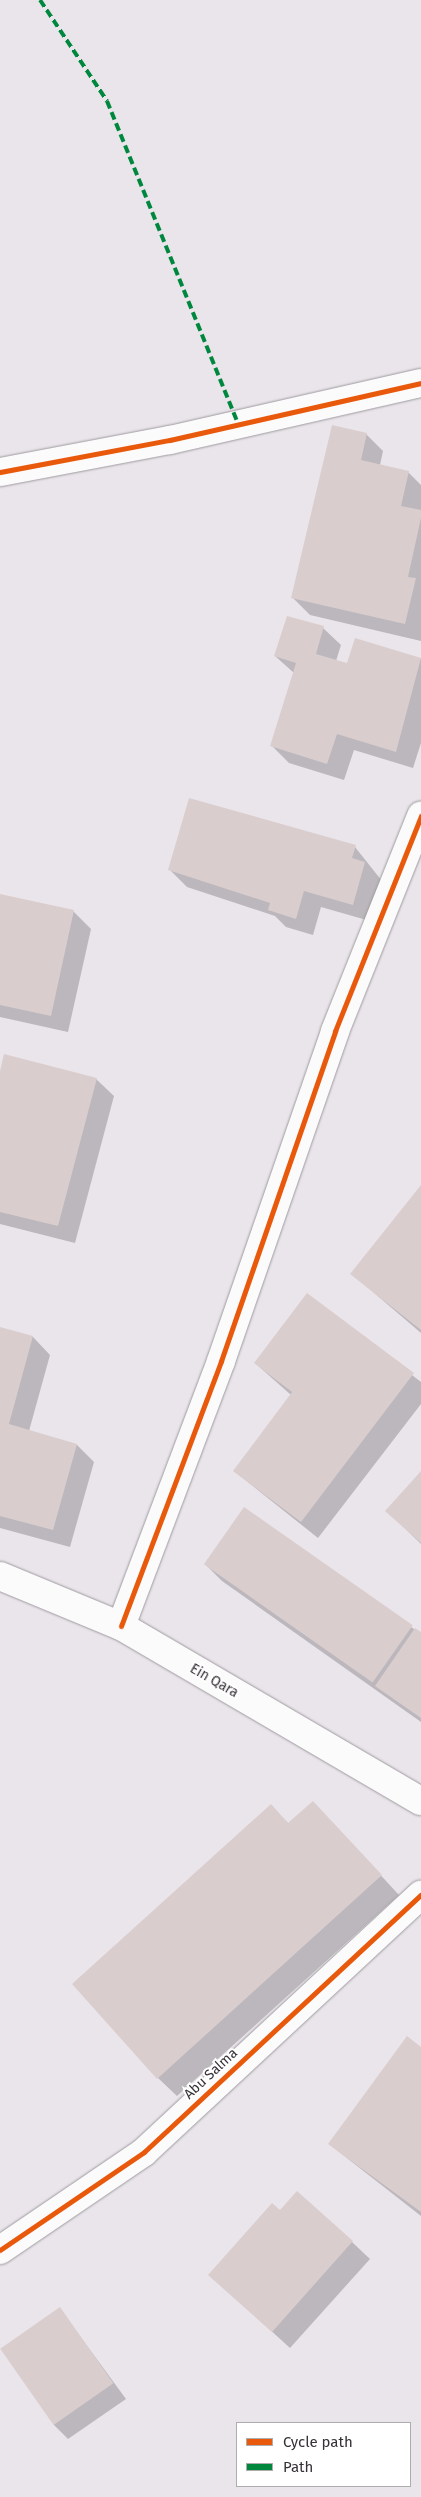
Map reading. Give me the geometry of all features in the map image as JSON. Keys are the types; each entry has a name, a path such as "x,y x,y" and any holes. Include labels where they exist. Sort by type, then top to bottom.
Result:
{"street":[{"path":"0,472 170,440 421,382"},
{"path":"121,1626 228,1343 334,1032 421,816"},
{"name":"Ein Qara","path":"0,1576 121,1626 421,1801"},
{"name":"Abu Salma","path":"0,2250 144,2152 421,1895"}],"building":[{"path":"332,425 367,433 361,460 409,471 401,506 421,510 421,518 408,577 416,578 405,624 291,598"},
{"path":"287,616 324,626 316,654 347,663 355,638 421,658 396,752 337,734 327,764 270,746 296,663 274,656"},
{"path":"189,798 356,845 352,858 365,862 353,905 304,891 296,919 268,910 270,903 168,870"},
{"path":"0,894 74,910 51,1016 0,1005"},
{"path":"4,1054 97,1078 58,1226 0,1212 0,1071"},
{"path":"421,1185 421,1330 350,1274"},
{"path":"307,1293 414,1373 301,1522 233,1471 292,1392 254,1363"},
{"path":"0,1327 33,1336 9,1424 77,1444 53,1530 0,1516"},
{"path":"421,1471 421,1543 385,1511"},
{"path":"244,1507 413,1625 373,1682 204,1564"},
{"path":"415,1628 421,1632 421,1718 375,1686"},
{"path":"313,1801 382,1875 157,2079 72,1984 271,1804 288,1823"},
{"path":"407,2036 421,2047 421,2212 328,2144"},
{"path":"297,2191 353,2241 272,2332 208,2275 272,2203 280,2210"},
{"path":"60,2307 113,2383 54,2425 0,2349"}],"marked path":[{"path":"40,0 107,101 238,424"}],"cycle path":[{"path":"0,472 170,440 421,383"},
{"path":"121,1626 221,1361 335,1031 421,816"},
{"path":"0,2250 144,2152 421,1895"}]}
